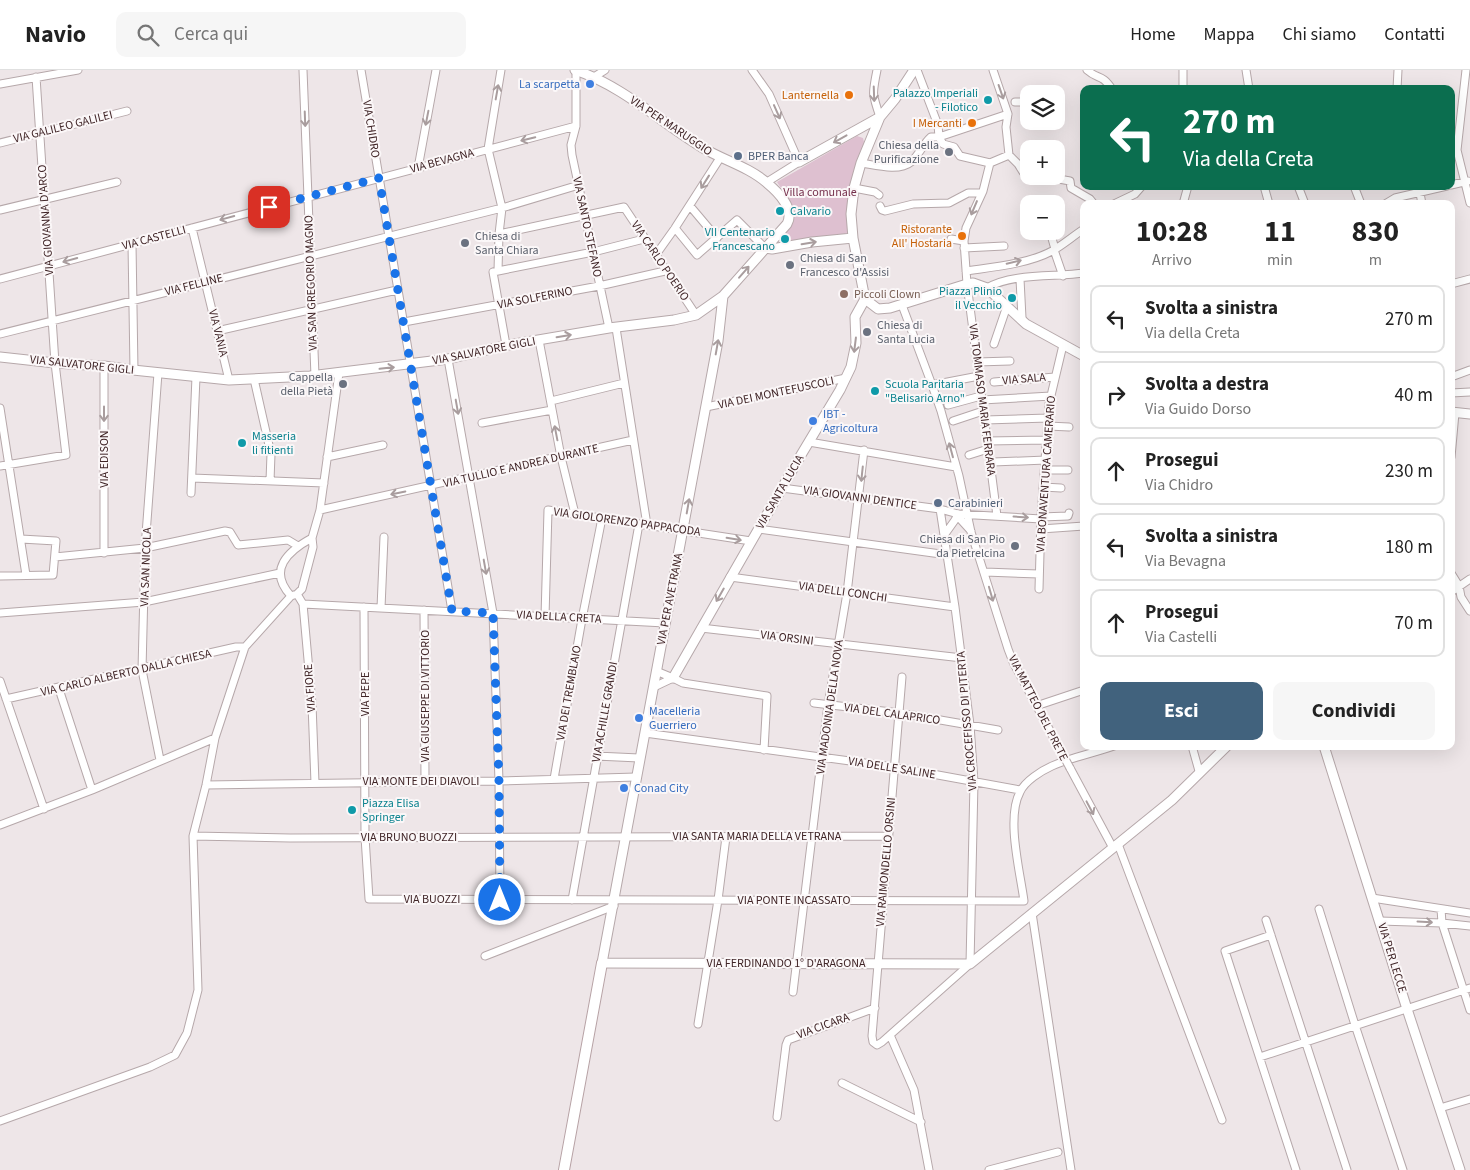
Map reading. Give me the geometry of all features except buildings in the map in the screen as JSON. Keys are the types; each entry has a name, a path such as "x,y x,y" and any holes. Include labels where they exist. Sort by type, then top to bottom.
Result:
{"main road":[{"path":"564,1170 602,963"}],"street":[{"path":"0,84 78,70"},
{"name":"VIA SAN GREGORIO MAGNO","path":"304,70 315,376"},
{"name":"VIA CHIDRO","path":"361,70 452,611"},
{"path":"418,168 436,70"},
{"path":"498,271 502,208 488,149 501,70"},
{"name":"VIA PER MARUGGIO","path":"576,70 594,77 623,93 701,147 753,173 766,182 787,207 790,215 786,224 765,248"},
{"name":"VIA SANTO STEFANO","path":"576,70 576,126 571,145 599,286 612,328"},
{"path":"594,77 605,70"},
{"path":"752,70 769,94 799,162"},
{"path":"877,70 872,92 880,117"},
{"path":"916,70 880,117 861,163 854,188 851,214 853,238 866,300 878,309 884,309 973,283 987,288 1022,318 1026,324 1080,354"},
{"path":"916,70 938,126 942,144 954,147 960,156 990,163 1009,155"},
{"path":"993,70 1008,114 1006,127 1009,155 1020,166"},
{"path":"1087,70 1093,75 1103,78 1109,85"},
{"path":"1183,70 1184,85"},
{"path":"1246,70 1248,85"},
{"path":"1397,85 1398,70"},
{"path":"1466,70 1457,150 1468,181 1470,203"},
{"name":"VIA GIOVANNA D'ARCO","path":"10,464 66,455 54,363 36,77"},
{"path":"1015,102 1020,102"},
{"name":"VIA GALILEO GALILEI","path":"0,143 127,111"},
{"path":"861,163 894,167 906,165 931,137 940,137 1008,114"},
{"path":"766,182 880,117"},
{"name":"VIA BEVAGNA","path":"308,196 576,126"},
{"path":"1455,127 1460,128"},
{"path":"859,130 868,132 870,140"},
{"path":"655,256 690,206 720,158"},
{"path":"964,245 966,228 983,191 990,163"},
{"path":"1065,180 1070,181 1072,188 1091,200"},
{"path":"1455,184 1468,181"},
{"path":"0,210 117,182"},
{"name":"VIA FELLINE","path":"0,334 511,206 579,185"},
{"path":"854,188 875,192 879,195"},
{"path":"1122,200 1135,194 1138,190"},
{"path":"1391,200 1429,190"},
{"path":"1420,192 1421,200"},
{"path":"883,209 913,204 949,203 968,193 981,193"},
{"name":"VIA CASTELLI","path":"0,279 308,196"},
{"path":"690,206 717,238"},
{"name":"VIA CARLO POERIO","path":"585,216 624,207 696,315"},
{"path":"499,234 585,216"},
{"path":"675,228 697,255 737,220 765,248 772,249 812,242 853,238"},
{"name":"VIA VANIA","path":"192,228 229,380"},
{"path":"966,271 1009,264 1043,255 1080,232"},
{"path":"506,345 493,272 593,252 644,239"},
{"path":"951,239 964,245 1004,246"},
{"path":"1052,240 1063,276"},
{"path":"132,244 134,370"},
{"name":"VIA TOMMASO MARIA FERRARA","path":"964,245 966,284 997,516"},
{"path":"723,296 765,248"},
{"name":"VIA SOLFERINO","path":"404,322 599,286 665,271"},
{"path":"987,288 993,284 1020,279 1080,274"},
{"path":"1020,279 1022,318"},
{"path":"1455,283 1470,279"},
{"path":"217,331 397,290"},
{"name":"VIA SALVATORE GIGLI","path":"0,357 229,380 315,376 411,365 448,359 506,345 674,320 696,315 723,296"},
{"name":"VIA PER AVETRANA","path":"602,963 684,530 718,341 723,296"},
{"name":"VIA SANTA LUCIA","path":"673,678 758,528 840,390 851,367 856,343 855,317 866,300"},
{"name":"VIA MATTEO DEL PRETE","path":"902,305 932,385 956,467 971,532 1013,662 1070,768 1115,846 1222,1120"},
{"path":"994,344 1008,306"},
{"path":"612,328 624,383 647,524"},
{"path":"539,340 561,457 575,514"},
{"name":"VIA BONAVENTURA CAMERARIO","path":"1039,589 1041,518 1050,396 1063,345"},
{"path":"448,359 493,613 499,781 500,900"},
{"path":"977,362 1010,361"},
{"name":"VIA EDISON","path":"104,366 104,553"},
{"path":"1455,376 1470,370"},
{"name":"VIA SAN NICOLA","path":"158,373 145,548 142,670 160,760"},
{"path":"0,1121 150,1067 175,1055 187,1033 198,990 192,836 206,784 215,738 245,647 294,595 302,589 310,563 313,547 312,538 320,510 339,373"},
{"path":"932,385 979,376"},
{"path":"191,493 196,377"},
{"name":"VIA SALA","path":"994,382 1055,377"},
{"name":"VIA DEI MONTEFUSCOLI","path":"706,408 846,378"},
{"path":"254,379 270,454 270,481"},
{"path":"551,402 624,383"},
{"path":"1455,393 1470,392"},
{"path":"948,405 981,398 1050,396"},
{"path":"0,408 26,575"},
{"path":"482,423 552,410"},
{"path":"953,421 983,412"},
{"path":"1455,412 1470,414"},
{"path":"985,420 1048,418"},
{"path":"1048,426 1069,427"},
{"name":"VIA TULLIO E ANDREA DURANTE","path":"320,510 633,440"},
{"path":"987,440 1047,440"},
{"path":"809,442 956,467"},
{"path":"327,457 383,445"},
{"path":"969,455 988,449"},
{"name":"VIA MADONNA DELLA NOVA","path":"793,992 828,705 839,644 864,450"},
{"path":"993,462 1046,460"},
{"path":"0,466 10,464"},
{"path":"1044,470 1068,470"},
{"path":"192,478 324,483"},
{"path":"1043,487 1061,488"},
{"name":"VIA GIOVANNI DENTICE","path":"782,488 940,509 958,514 1041,518 1068,516 1069,512"},
{"name":"VIA CROCEFISSO DI PITERTA","path":"940,509 956,607 970,725 974,782 973,901 970,964"},
{"name":"VIA GIOLORENZO PAPPACODA","path":"545,617 548,510 751,541"},
{"path":"945,534 958,514"},
{"name":"VIA MATTEO DEL PRETE","path":"958,514 971,532"},
{"name":"VIA DEI TREMBLAIO","path":"554,779 602,518"},
{"name":"VIA ACHILLE GRANDI","path":"572,900 596,756 639,524"},
{"path":"1041,529 1080,526"},
{"path":"758,528 948,555"},
{"path":"55,557 145,548 228,530 238,545 288,540 298,546"},
{"path":"382,608 384,537"},
{"path":"0,614 144,602 280,573 281,566 298,546 312,538"},
{"path":"0,576 53,575 56,541 21,539"},
{"path":"985,572 1039,574"},
{"name":"VIA FIORE","path":"280,573 284,587 303,604 312,704 315,783"},
{"name":"VIA DELLI CONCHI","path":"730,577 956,607"},
{"path":"1455,589 1470,579"},
{"path":"1455,580 1459,586 1461,597 1470,611"},
{"name":"VIA DELLA CRETA","path":"303,604 665,623"},
{"name":"VIA PEPE","path":"364,607 365,837 369,899"},
{"name":"VIA GIUSEPPE DI VITTORIO","path":"424,610 425,781"},
{"name":"VIA ORSINI","path":"701,628 962,658"},
{"name":"VIA CARLO ALBERTO DALLA CHIESA","path":"6,700 236,647 245,647"},
{"path":"656,671 683,684 767,696 764,750"},
{"name":"VIA RAIMONDELLO ORSINI","path":"890,1034 877,1045 873,1042 902,676"},
{"path":"654,687 673,678"},
{"path":"0,681 44,809"},
{"path":"59,688 92,790"},
{"path":"1036,706 1080,691"},
{"name":"VIA DEL CALAPRICO","path":"814,703 900,714 998,730"},
{"name":"VIA DELLE SALINE","path":"645,733 894,767 1020,790"},
{"path":"0,825 92,790 215,738"},
{"path":"1020,790 1037,774 1053,766 1102,750"},
{"path":"1193,750 1199,771"},
{"path":"929,1170 914,1090 890,1034 970,964 1172,800 1199,771 1223,750"},
{"name":"VIA PER LECCE","path":"1325,750 1460,1170"},
{"path":"596,756 640,758"},
{"name":"VIA MONTE DEI DIAVOLI","path":"206,784 499,781 636,777"},
{"name":"VIA PONTE INCASSATO","path":"614,903 718,900 1024,900 1013,824 1013,810 1020,790"},
{"name":"VIA BRUNO BUOZZI","path":"192,836 290,838 626,836"},
{"name":"VIA SANTA MARIA DELLA VETRANA","path":"626,836 888,836"},
{"path":"698,1024 718,900 726,836"},
{"path":"1372,898 1470,913"},
{"name":"VIA BUOZZI","path":"369,899 572,900 614,903"},
{"path":"486,956 614,903"},
{"path":"1319,909 1403,1170"},
{"path":"1441,909 1442,923 1467,989 1470,1010"},
{"path":"1032,913 1071,1170"},
{"path":"1266,920 1347,1170"},
{"path":"1380,920 1470,926"},
{"path":"1271,935 1225,951 1296,1170"},
{"name":"VIA FERDINANDO 1° D'ARAGONA","path":"602,963 970,964"},
{"path":"1260,1057 1467,989"},
{"name":"VIA CICARA","path":"777,1117 788,1040 875,1008"},
{"path":"842,1083 921,1122"},
{"path":"1440,1108 1470,1099"},
{"path":"989,1170 1058,1152"}],"green space":[{"name":"Villa comunale","path":"857,136 863,138 864,142 848,204 847,234 779,244 792,224 794,214 791,202 777,182"}],"place":[{"name":"La scarpetta","path":"590,84"},
{"name":"Lanternella","path":"849,95"},
{"name":"Palazzo Imperiali - Filotico","path":"988,100"},
{"name":"I Mercanti","path":"972,123"},
{"name":"Chiesa della Purificazione","path":"949,152"},
{"name":"BPER Banca","path":"738,156"},
{"name":"Calvario","path":"780,211"},
{"name":"Ristorante All' Hostaria","path":"962,236"},
{"name":"VII Centenario Francescano","path":"785,239"},
{"name":"Chiesa di Santa Chiara","path":"465,243"},
{"name":"Chiesa di San Francesco d'Assisi","path":"790,265"},
{"name":"Piccoli Clown","path":"844,294"},
{"name":"Piazza Plinio il Vecchio","path":"1012,298"},
{"name":"Chiesa di Santa Lucia","path":"867,332"},
{"name":"Cappella della Pietà","path":"343,384"},
{"name":"Scuola Paritaria \"Belisario Arno\"","path":"875,391"},
{"name":"IBT - Agricoltura","path":"813,421"},
{"name":"Masseria li fitienti","path":"242,443"},
{"name":"Carabinieri","path":"938,503"},
{"name":"Chiesa di San Pio da Pietrelcina","path":"1015,546"},
{"name":"Macelleria Guerriero","path":"639,718"},
{"name":"Conad City","path":"624,788"},
{"name":"Piazza Elisa Springer","path":"352,810"}],"route":[{"path":"269,207 379,178 452,611 493,613 499,781 500,900"}]}
